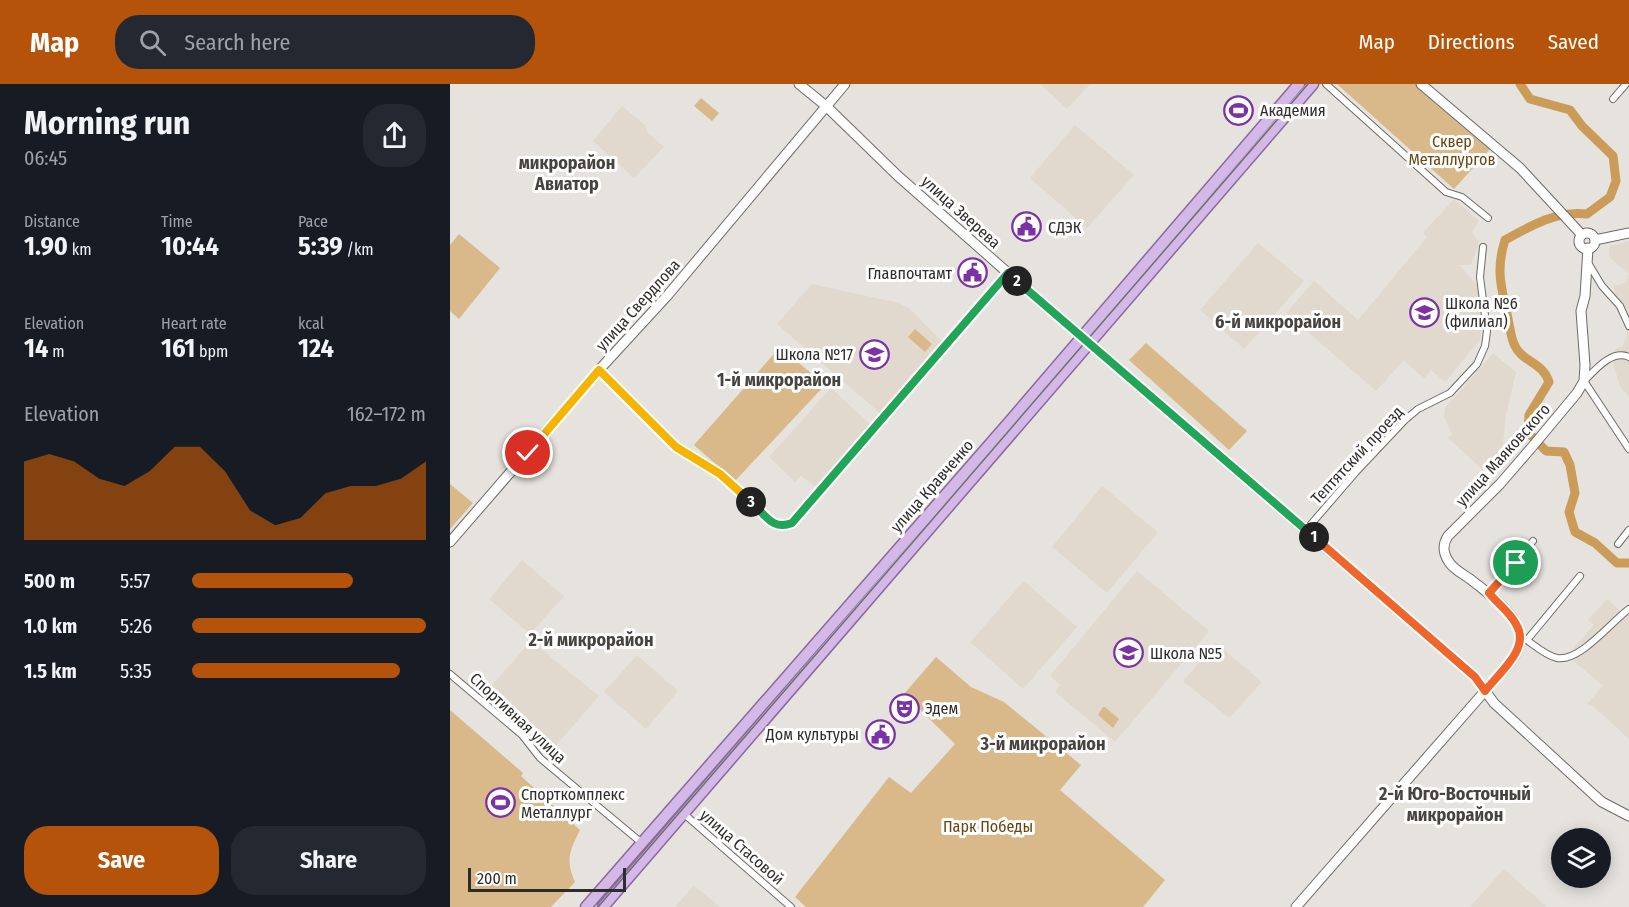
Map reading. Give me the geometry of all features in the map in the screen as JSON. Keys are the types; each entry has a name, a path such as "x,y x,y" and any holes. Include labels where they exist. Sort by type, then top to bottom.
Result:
{"main road":[{"name":"улица Зверева","path":"799,84 826,106 898,176 1008,273 1475,677 1494,703 1602,802 1629,816"},
{"name":"улица Свердлова","path":"450,543 599,370 667,296 845,84"},
{"name":"улица Кравченко","path":"1215,190 1232,161 1299,84"},
{"name":"улица Кравченко","path":"586,907 621,868 647,847 765,720 929,530 949,499 1121,299 1215,190 1241,168 1313,84"},
{"path":"1421,84 1510,159 1582,236"},
{"path":"1582,236 1589,233 1595,240"},
{"path":"1595,240 1629,233"},
{"path":"1582,236 1580,243 1588,248 1594,245 1595,240"},
{"path":"1584,381 1581,311 1585,296 1588,248"},
{"name":"улица Маяковского","path":"1489,593 1451,565 1443,547 1448,536 1500,484 1577,393 1584,381"},
{"name":"улица Кравченко","path":"680,810 756,712 921,523 949,499"},
{"path":"1296,907 1514,655 1524,638 1513,619 1489,593"},
{"name":"улица Кравченко","path":"603,907 630,875 647,847"}],"street":[{"path":"1326,84 1446,192 1462,197 1488,218"},
{"path":"1613,99 1626,84"},
{"path":"1232,161 1241,168"},
{"name":"Тептятский проезд","path":"1306,530 1405,420 1418,409 1450,393 1477,364 1485,346 1487,331 1480,277 1483,247"},
{"path":"1587,261 1602,286 1620,306 1629,326"},
{"path":"599,370 676,447 720,474 768,520 775,525 784,526 792,523 800,515 1008,273"},
{"path":"1629,357 1618,355 1609,358 1584,381 1629,449"},
{"path":"921,523 929,530"},
{"path":"1618,544 1629,530"},
{"path":"1489,593 1533,541"},
{"path":"897,550 906,557"},
{"path":"1580,576 1524,638 1549,655 1559,658 1570,656 1586,648 1629,609"},
{"name":"Спортивная улица","path":"450,674 522,735 540,758 647,847"},
{"path":"756,712 765,720"},
{"name":"улица Стасовой","path":"680,810 791,907"},
{"path":"621,868 630,875"}],"shaded area":[{"path":"1040,84 1090,84 1067,109"},
{"path":"622,106 645,125 648,133 664,147 634,178 593,141"},
{"path":"1075,125 1134,175 1087,228 1030,178"},
{"path":"1454,199 1479,221 1472,232 1479,242 1471,265 1459,265 1476,284 1483,303 1480,340 1445,382 1431,370 1424,379 1404,360 1376,391 1286,313 1314,281 1358,320 1427,237 1423,233"},
{"path":"1629,241 1629,274 1609,257 1610,246"},
{"path":"1258,243 1304,281 1244,349 1200,310"},
{"path":"1629,274 1629,397 1620,386 1613,363 1615,349 1623,346 1627,334 1625,323 1614,306 1614,286 1625,283"},
{"name":"Школа №17","path":"812,284 899,303 909,308 944,344 882,415 777,324"},
{"path":"1493,353 1516,372 1506,415 1501,463 1492,478 1448,438 1452,434 1444,417 1445,408"},
{"path":"831,388 872,426 820,490 801,476 795,482 769,457"},
{"path":"1102,486 1158,532 1107,593 1052,547"},
{"path":"522,560 564,596 530,634 489,599"},
{"name":"Школа №5","path":"1137,571 1209,631 1115,742 1055,692 1060,685 1050,676"},
{"path":"1024,581 1077,627 1023,689 970,642"},
{"path":"1607,599 1620,611 1629,607 1629,739 1593,706 1587,704 1603,686 1573,660 1575,646 1594,625 1588,620"},
{"path":"531,641 599,696 552,750 486,692"},
{"path":"1216,643 1262,682 1229,718 1183,681"},
{"path":"637,655 678,691 646,729 604,692"},
{"path":"1504,869 1547,907 1470,907"},
{"path":"694,885 720,907 675,907"}],"green space":[{"name":"Сквер Металлургов","path":"1337,84 1416,84 1491,148 1454,189"},
{"path":"701,98 719,113 712,121 694,106"},
{"path":"459,234 500,268 459,319 450,311 450,245"},
{"path":"915,329 932,344 925,352 908,337"},
{"path":"1146,343 1247,431 1229,450 1129,360"},
{"path":"780,347 825,385 735,481 694,445"},
{"path":"450,484 473,503 450,529"},
{"name":"Парк Победы","path":"936,657 971,687 1004,702 1081,765 1060,790 1165,880 1143,907 806,907 795,897 889,777 911,793 955,744 904,694"},
{"path":"1103,707 1119,719 1113,728 1098,715"},
{"name":"Спорткомплекс Металлург","path":"450,710 523,773 521,776 580,830 570,855 570,867 575,882 551,907 450,907"}],"waterway":[{"path":"1520,84 1530,99 1570,110 1582,126 1613,156 1616,181 1610,197 1587,214 1565,214 1555,217 1505,240 1500,271 1514,343 1522,356 1542,370 1549,382 1529,415 1528,432 1546,451 1564,452 1570,465 1575,493 1569,512 1575,532 1595,543 1617,563 1629,563"}],"tram line":[{"path":"598,907 1308,84"}],"place":[{"name":"Академия","path":"1239,110"},
{"name":"СДЭК","path":"1027,227"},
{"name":"Главпочтамт","path":"973,273"},
{"name":"Школа №6 (филиал)","path":"1424,312"},
{"name":"Школа №17","path":"874,354"},
{"name":"Школа №5","path":"1129,653"},
{"name":"Эдем","path":"904,708"},
{"name":"Дом культуры","path":"880,734"},
{"name":"Спорткомплекс Металлург","path":"500,803"}],"district":[{"name":"микрорайон Авиатор","path":"567,173"},
{"name":"6-й микрорайон","path":"1278,322"},
{"name":"1-й микрорайон","path":"779,380"},
{"name":"2-й микрорайон","path":"591,640"},
{"name":"3-й микрорайон","path":"1043,744"},
{"name":"2-й Юго-Восточный микрорайон","path":"1455,804"}],"route":[{"path":"528,453 599,370 676,447 720,474 768,520 775,525 784,526 792,523 1008,273 1399,609 1475,677 1485,691 1520,644 1519,628 1489,593 1516,563"}]}
